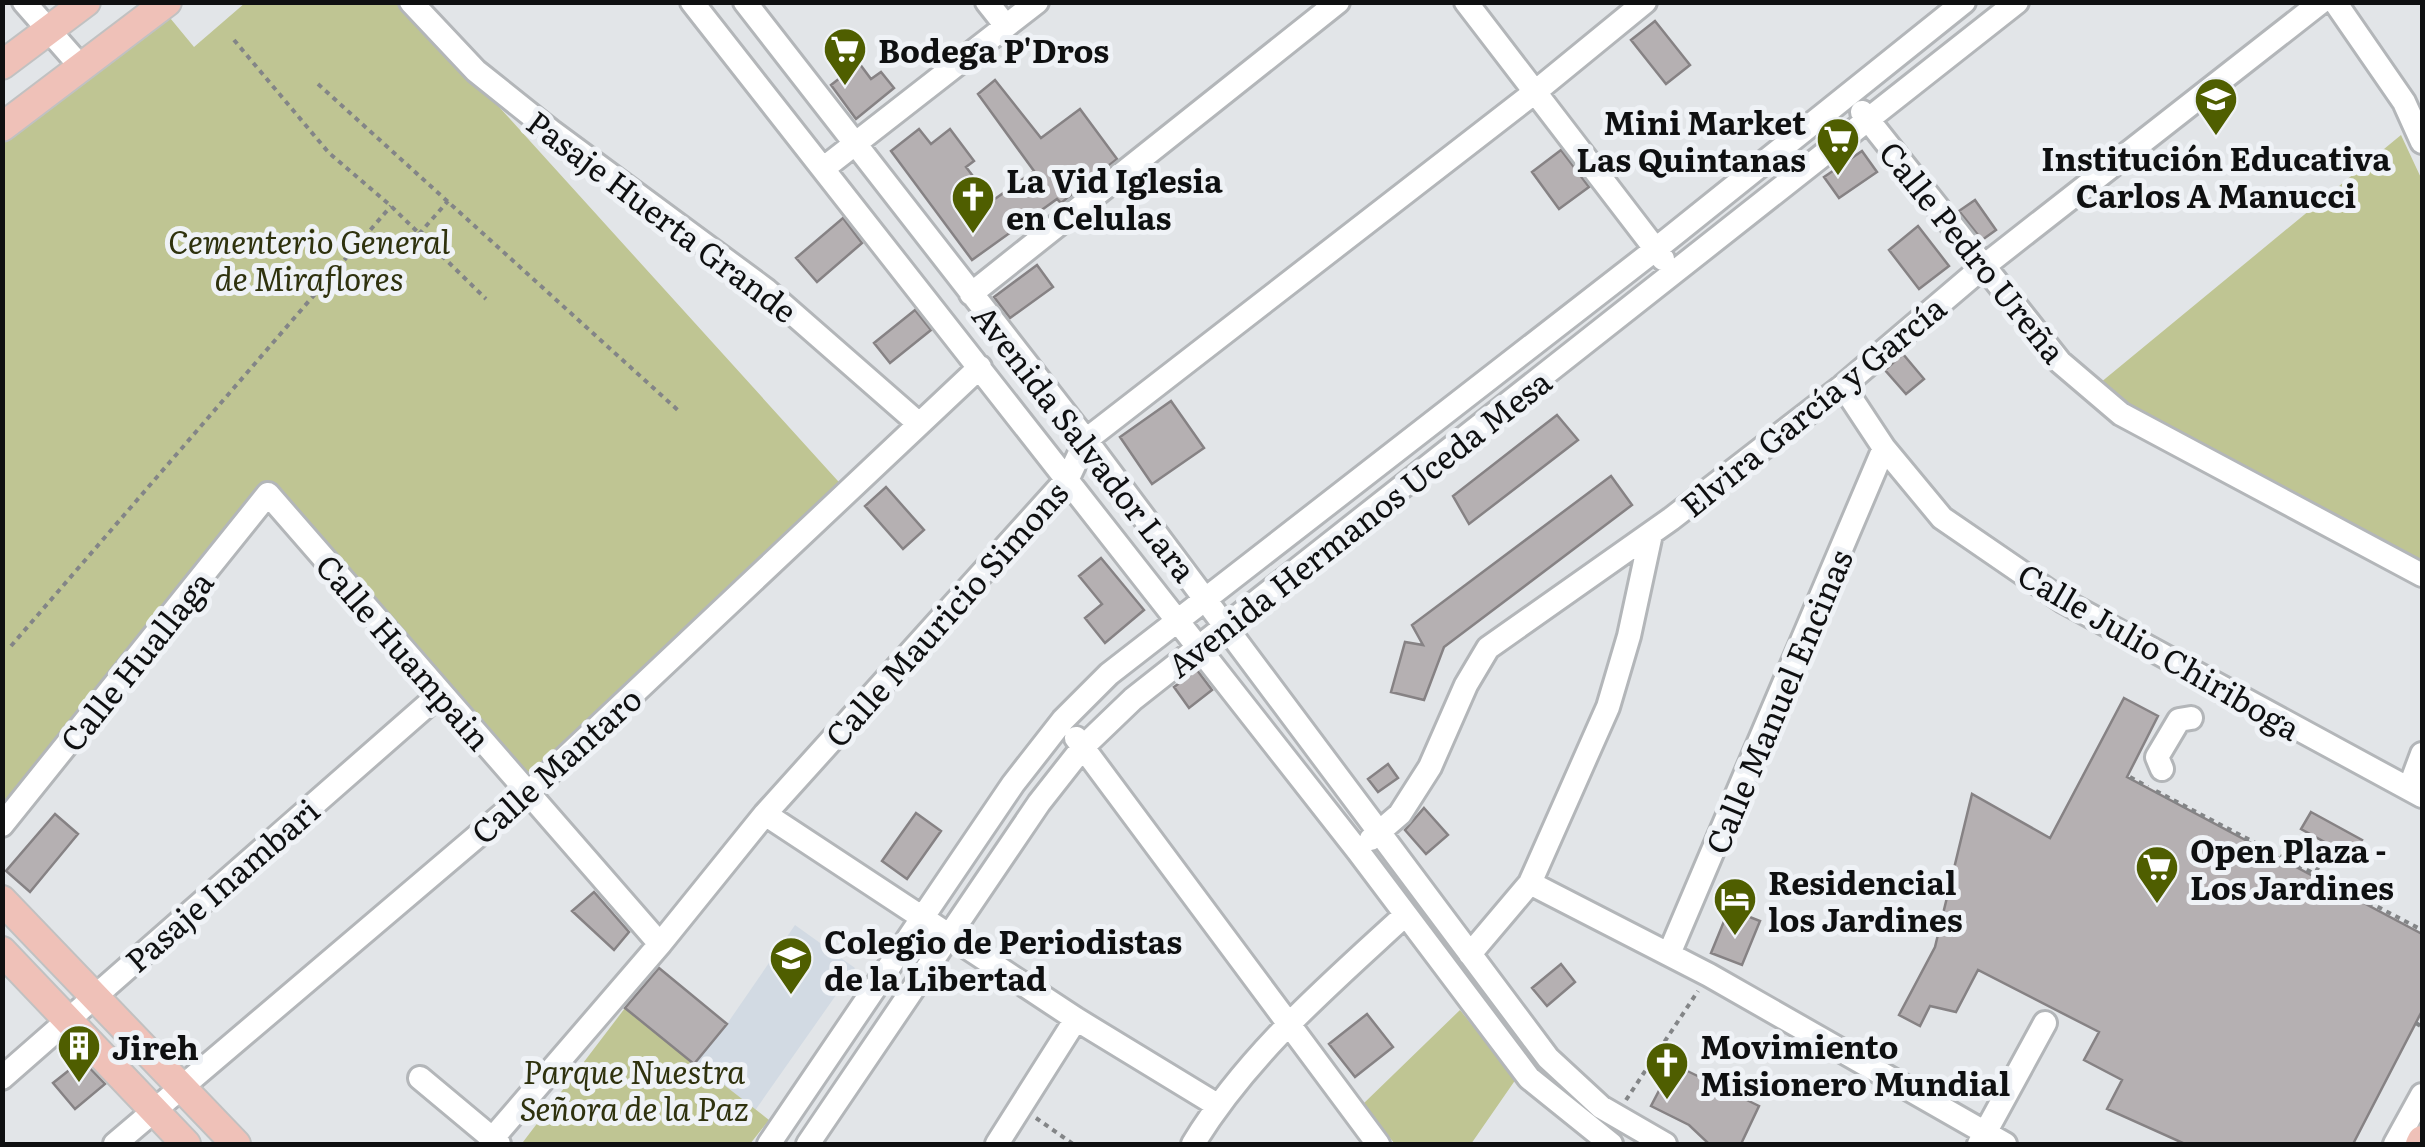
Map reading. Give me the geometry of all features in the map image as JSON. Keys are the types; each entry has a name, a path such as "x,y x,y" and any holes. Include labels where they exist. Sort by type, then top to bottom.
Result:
{"main road":[{"path":"2,65 86,2"},
{"path":"2,127 167,2"},
{"path":"2,900 236,1144"},
{"path":"2,951 186,1144"}],"street":[{"path":"24,2 82,68"},
{"name":"Pasaje Huerta Grande","path":"411,2 476,71 766,290 918,423"},
{"name":"Avenida Salvador Lara","path":"692,2 1358,850 1528,1078 1611,1144"},
{"name":"Avenida Salvador Lara","path":"745,2 1086,440 1548,1058 1626,1130 1665,1144"},
{"path":"988,2 1006,26"},
{"path":"824,168 1036,2"},
{"path":"970,294 1338,2"},
{"path":"1466,2 1675,273"},
{"name":"Calle Mauricio Simons","path":"496,1142 765,814 1068,478 1086,440 1535,92 1644,2"},
{"name":"Avenida Hermanos Uceda Mesa","path":"770,1144 1013,784 1063,720 1109,674 1656,249 1964,2"},
{"name":"Avenida Hermanos Uceda Mesa","path":"808,1144 1039,803 1083,748 1132,699 2018,2"},
{"name":"Elvira García y García","path":"1358,850 1400,814 1430,767 1466,684 1488,648 1652,534 1842,386 1984,266 2321,2"},
{"path":"2335,2 2404,102 2422,142"},
{"name":"Calle Pedro Ureña","path":"1848,93 2060,362 2122,414 2422,575"},
{"name":"Calle Mantaro","path":"115,1144 528,793 980,367"},
{"name":"Calle Julio Chiriboga","path":"1842,386 1884,448 1942,518 2063,601 2416,792"},
{"name":"Calle Manuel Encinas","path":"1669,954 1884,448"},
{"path":"1394,452 1414,478"},
{"name":"Calle Huampain","path":"268,494 660,944"},
{"name":"Calle Huallaga","path":"2,825 268,494"},
{"path":"1470,954 1530,883 1608,706 1652,534"},
{"name":"Pasaje Inambari","path":"2,1078 441,693"},
{"path":"2162,768 2157,756 2179,720 2192,718"},
{"path":"1063,720 1378,1144"},
{"path":"2416,792 2422,754"},
{"path":"765,814 1076,1018 1217,1105"},
{"path":"1530,883 1709,974 1990,1141 2045,1022"},
{"path":"1193,1144 1217,1105 1286,1024 1404,916"},
{"path":"996,1144 1076,1018"},
{"path":"420,1078 496,1142"},
{"path":"2396,1144 2422,1096"}],"path":[{"path":"234,40 329,153 486,299"},
{"path":"318,84 682,413"},
{"path":"419,234 448,202"},
{"path":"11,646 390,206"},
{"path":"2130,777 2422,930"},
{"path":"2315,875 2324,855"},
{"path":"1626,1130 1709,974"},
{"path":"2416,1024 2422,1027"},
{"path":"1020,1107 1073,1144"}],"shaded area":[{"name":"Colegio de Periodistas de la Libertad","path":"795,925 855,968 754,1112 694,1064 727,1024"}],"green space":[{"name":"Cementerio General de Miraflores","path":"245,3 405,3 847,491 528,793 268,495 3,825 3,133 161,7 194,47"},
{"path":"2401,135 2422,180 2422,572 2140,433 2083,397"},
{"name":"Parque Nuestra Señora de la Paz","path":"625,1008 769,1120 750,1144 523,1142"},
{"path":"1460,1010 1516,1079 1471,1144 1395,1144 1362,1105"}],"building":[{"path":"1655,21 1690,65 1666,84 1631,40"},
{"path":"859,63 871,79 881,72 894,88 856,119 831,85"},
{"path":"995,80 1041,138 1080,109 1117,159 1061,203 1057,199 972,260 891,151 919,129 931,144 950,129 974,161 966,167 992,201 1034,171 978,94"},
{"path":"1561,150 1589,187 1559,209 1532,172"},
{"path":"1862,151 1877,172 1839,198 1824,177"},
{"path":"1975,200 1996,230 1982,240 1959,211"},
{"path":"843,218 862,243 817,282 796,258"},
{"path":"1918,226 1949,266 1919,289 1889,250"},
{"path":"1037,265 1053,287 1010,318 994,297"},
{"path":"915,310 931,330 890,363 874,343"},
{"path":"1903,354 1924,379 1906,394 1885,370"},
{"path":"1171,401 1204,448 1152,484 1120,437"},
{"path":"1557,415 1578,440 1469,524 1453,496"},
{"path":"1611,476 1632,505 1444,647 1424,700 1391,692 1405,642 1423,645 1412,625"},
{"path":"886,487 924,530 903,549 865,506"},
{"path":"1101,558 1144,610 1105,643 1085,618 1102,604 1079,576"},
{"path":"1197,670 1212,690 1189,708 1174,687"},
{"name":"Open Plaza - Los Jardines","path":"2124,698 2158,716 2127,777 2422,934 2422,1011 2353,1144 2185,1144 2107,1109 2122,1080 2084,1060 2099,1032 1978,970 1956,1012 1930,1006 1920,1026 1899,1015 1935,947 1972,794 2050,838"},
{"path":"1388,764 1398,778 1378,792 1368,779"},
{"path":"1424,808 1448,835 1426,854 1405,830"},
{"path":"2311,812 2362,840 2352,857 2301,829"},
{"path":"916,813 941,831 907,879 882,861"},
{"path":"55,814 78,834 30,892 6,871"},
{"path":"594,892 629,932 614,950 572,911"},
{"name":"Residencial los Jardines","path":"1729,909 1760,921 1742,965 1711,953"},
{"path":"1561,964 1575,982 1547,1006 1532,988"},
{"path":"659,968 727,1024 694,1064 625,1008"},
{"path":"1367,1014 1393,1047 1355,1077 1329,1044"},
{"name":"Jireh","path":"82,1060 105,1084 75,1109 53,1083"},
{"path":"1673,1064 1759,1106 1741,1144 1709,1144 1689,1125 1651,1106"}],"place":[{"name":"Bodega P'Dros","path":"845,87"},
{"name":"Institución Educativa Carlos A Manucci","path":"2216,137"},
{"name":"Mini Market Las Quintanas","path":"1838,177"},
{"name":"La Vid Iglesia en Celulas","path":"973,235"},
{"name":"Open Plaza - Los Jardines","path":"2157,905"},
{"name":"Residencial los Jardines","path":"1735,937"},
{"name":"Colegio de Periodistas de la Libertad","path":"791,996"},
{"name":"Jireh","path":"79,1084"},
{"name":"Movimiento Misionero Mundial","path":"1667,1101"}]}
